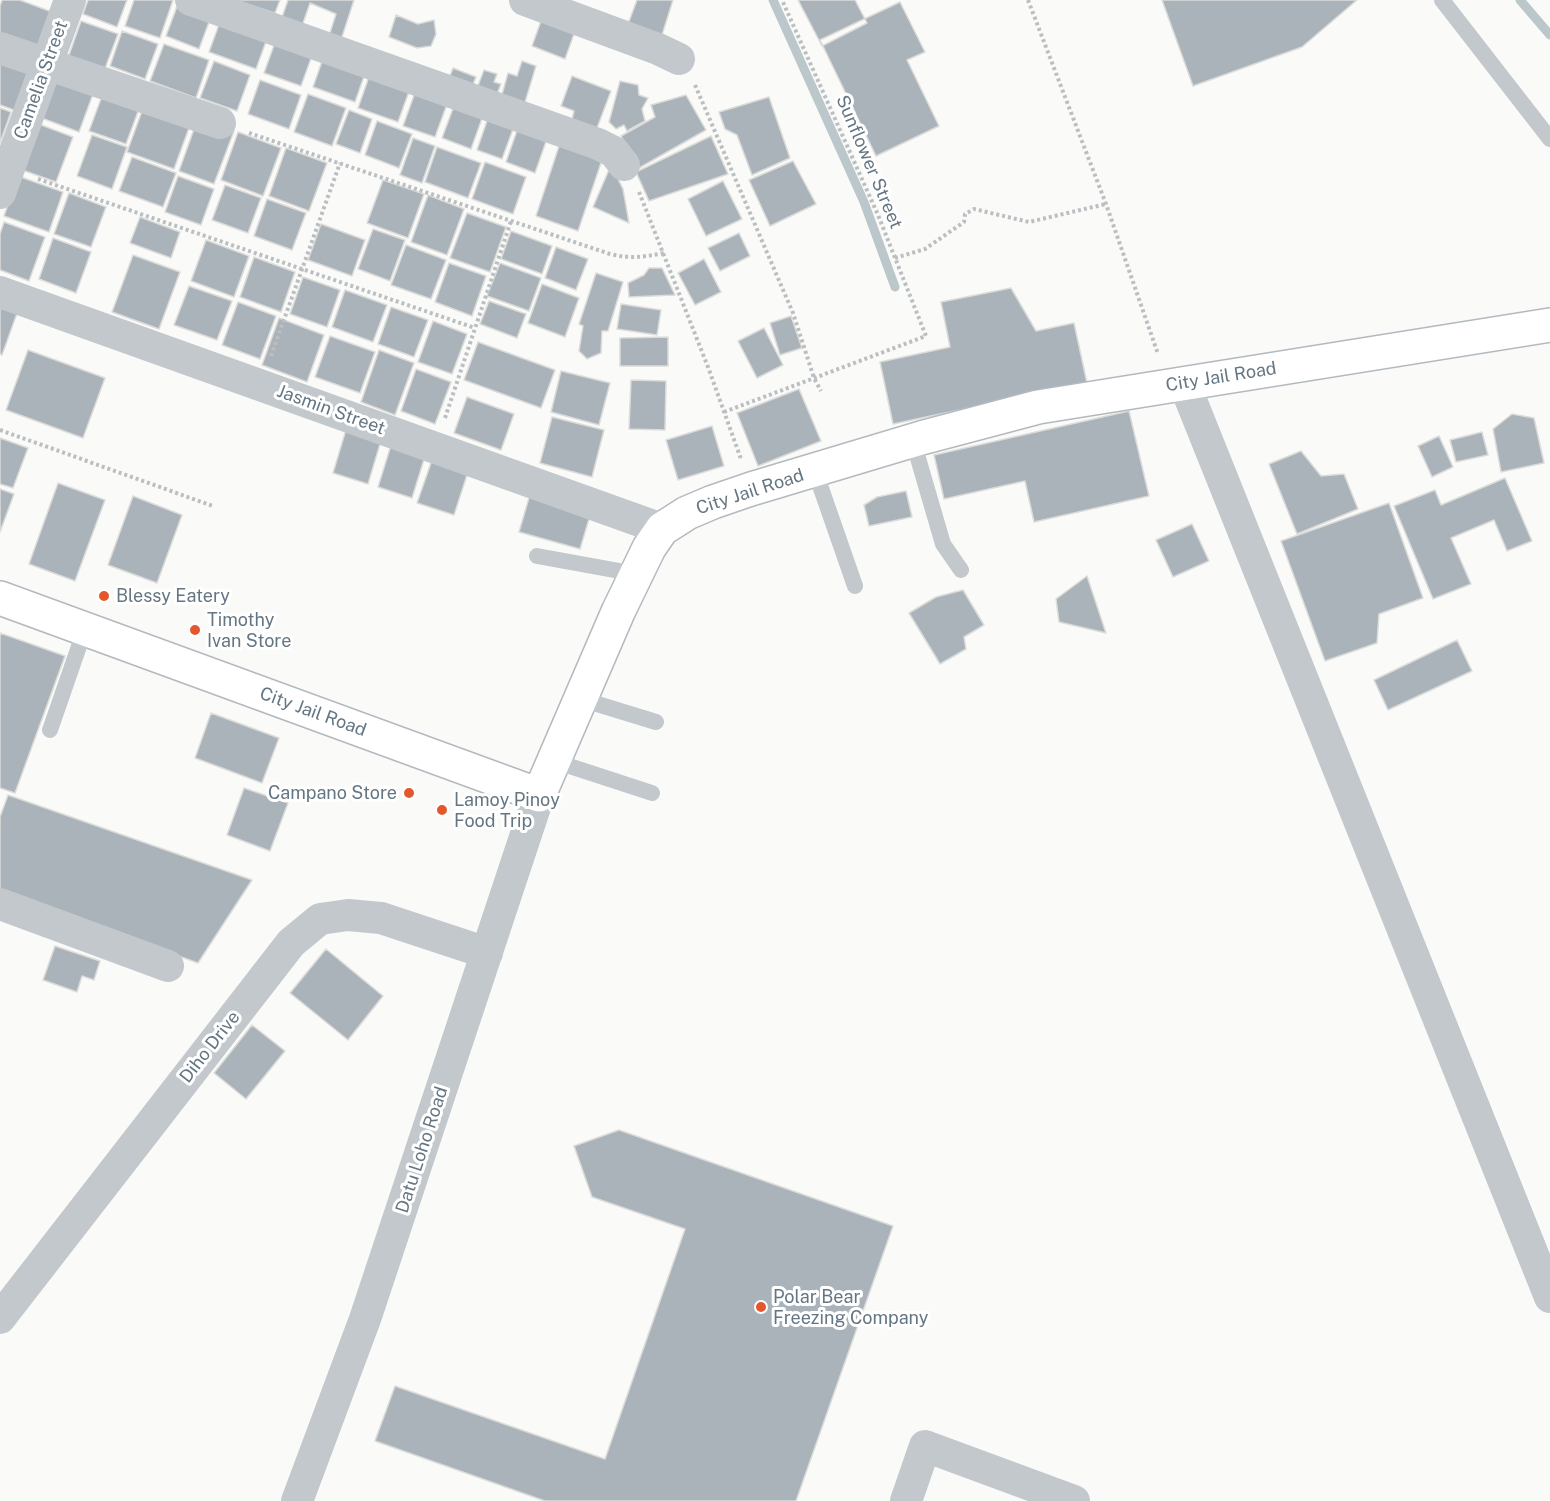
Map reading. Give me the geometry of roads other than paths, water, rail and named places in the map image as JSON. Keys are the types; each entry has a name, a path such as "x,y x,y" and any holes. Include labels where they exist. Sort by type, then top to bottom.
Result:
{"street":[{"name":"Camelia Street","path":"3,176 70,0"},
{"path":"191,0 598,144 614,152 624,165"},
{"path":"525,0 658,48 679,59"},
{"path":"0,48 220,123"},
{"name":"Jasmin Street","path":"0,292 662,529"},
{"name":"City Jail Road","path":"0,598 539,795 649,548 662,529 687,513 751,489 1038,407 1550,325"},
{"path":"1177,384 1543,1262 1550,1297"},
{"name":"Datu Loho Road","path":"297,1501 365,1319 539,795"},
{"path":"0,904 168,966"},
{"name":"Diho Drive","path":"0,1318 291,943 320,919 348,915 381,918 487,953"},
{"path":"906,1501 925,1446 1074,1501"}],"lane":[{"path":"1442,0 1550,139"},
{"path":"913,441 943,544 961,570"},
{"path":"815,471 855,586"},
{"path":"537,556 636,574"},
{"path":"50,730 85,629"},
{"path":"580,699 656,722"},
{"path":"554,760 652,793"}],"waterway":[{"path":"773,0 864,202 895,287"},
{"path":"1520,0 1550,35"}],"place":[{"name":"Blessy Eatery","path":"104,596"},
{"name":"Timothy Ivan Store","path":"195,630"},
{"name":"Campano Store","path":"409,793"},
{"name":"Lamoy Pinoy Food Trip","path":"442,810"},
{"name":"Polar Bear Freezing Company","path":"761,1307"}]}
